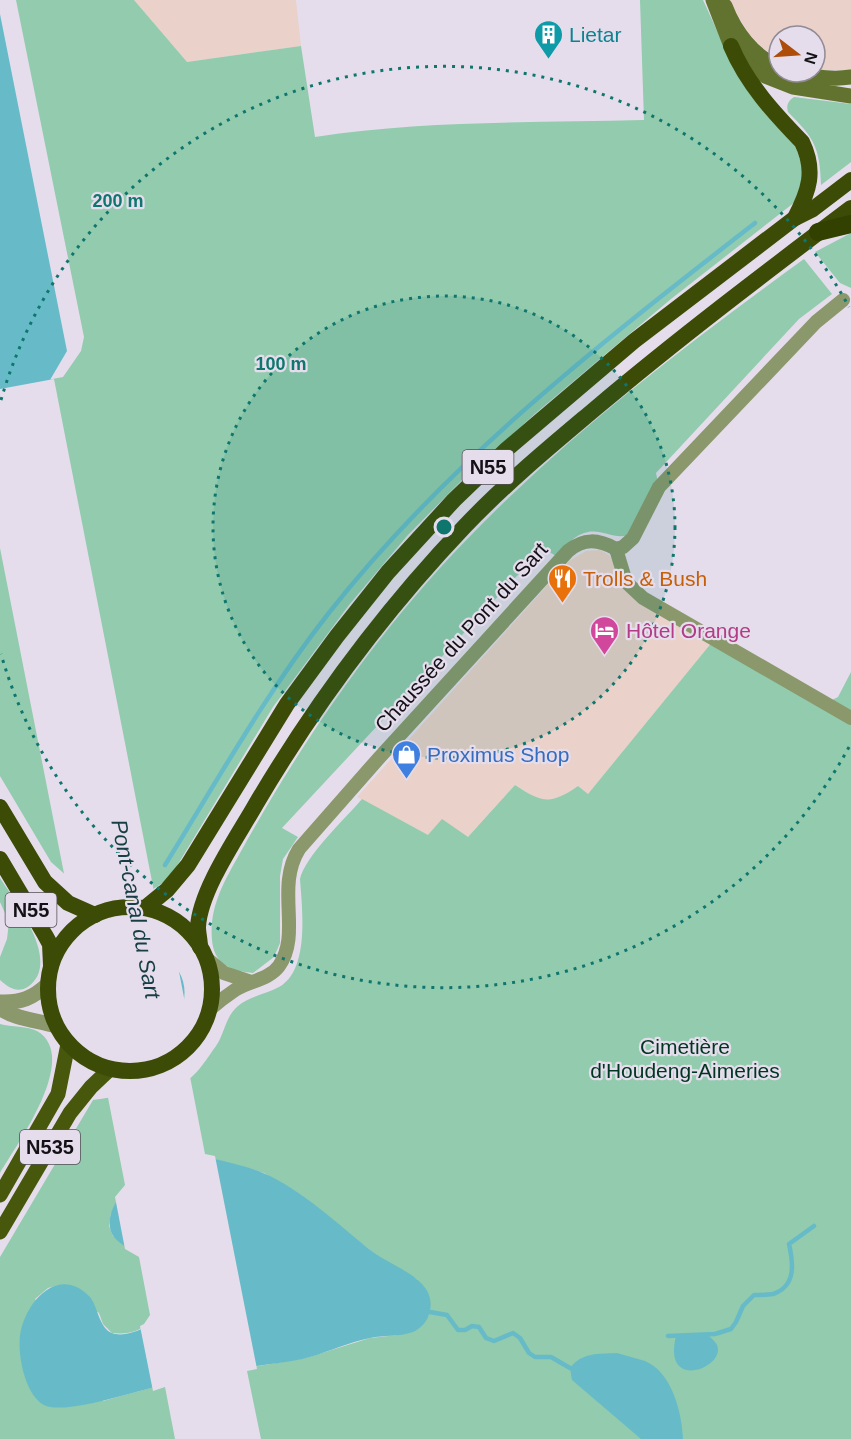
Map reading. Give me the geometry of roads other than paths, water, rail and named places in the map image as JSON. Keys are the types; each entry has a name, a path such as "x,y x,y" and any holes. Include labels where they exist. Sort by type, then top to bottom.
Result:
{"highway":[{"path":"731,46 740,68 802,142 807,152 811,168 809,186 795,218"},
{"name":"N55","path":"145,908 167,890 188,865 287,704 336,636 388,572 447,508 507,449 634,341 795,218 813,209 851,180"},
{"name":"N55","path":"203,953 198,926 206,896 224,860 266,787 310,718 409,587 526,467 652,361 851,208"},
{"path":"818,232 851,224"},
{"name":"N55","path":"0,807 45,882 68,903 95,915"},
{"name":"N55","path":"0,859 50,944 51,965"},
{"path":"145,908 161,913 176,922 190,933 203,953 211,975 212,993 209,1010 204,1025 195,1039 171,1060 142,1070 110,1069 87,1060 68,1044 56,1026 50,1005 48,984 51,965 56,952 72,930 95,915 111,909 145,908"}],"main road":[{"path":"713,0 731,46 765,76 793,87 851,96"},
{"path":"723,0 734,25 747,44 767,62"},
{"path":"827,78 851,77"},
{"name":"N535","path":"0,1195 58,1094 68,1044"},
{"name":"N535","path":"0,1232 70,1113 110,1069"}],"street":[{"path":"843,300 816,322 659,487 633,538 623,547 616,549 626,582 643,598 851,718"},
{"name":"Chaussée du Pont du Sart","path":"209,1010 236,989 274,971 279,966 289,942 288,880 291,861 298,849 558,560 576,545 585,541 605,543 616,549"},
{"path":"203,953 224,973 251,982"},
{"path":"0,1002 29,999 48,984"},
{"path":"0,1008 12,1016 31,1018 56,1026"}],"water":[{"name":"Pont-canal du Sart","path":"0,14 67,351 50,380 162,950 176,967 184,983 184,1000 178,1022 202,1156 256,1170 291,1188 373,1252 413,1276 428,1292 431,1302 425,1322 408,1334 370,1338 304,1359 201,1377 86,1405 69,1407 44,1405 31,1391 23,1371 20,1349 21,1330 25,1318 38,1297 57,1285 68,1284 79,1288 93,1301 104,1327 116,1334 142,1329 154,1316 142,1255 120,1242 111,1230 112,1210 128,1186 0,532"},
{"path":"707,1334 717,1345 718,1353 713,1361 695,1370 685,1370 678,1365 674,1354 676,1336"},
{"path":"617,1353 645,1361 662,1374 678,1406 683,1439 641,1439 572,1380 570,1368 585,1356"}],"waterway":[{"path":"165,865 243,738 305,644 375,558 475,454 529,406 584,359 755,223"},
{"path":"668,1336 715,1334 731,1329 743,1306 754,1295 773,1294 786,1285 792,1273 789,1244 814,1226"},
{"path":"430,1312 447,1315 458,1330 465,1330 472,1326 479,1327 486,1338 494,1341 513,1333 535,1357 551,1357 570,1368"}],"place":[{"name":"Lietar","path":"548,60"},
{"name":"Trolls & Bush","path":"562,604"},
{"name":"Hôtel Orange","path":"605,656"},
{"name":"Proximus Shop","path":"406,780"}],"park label":[{"name":"Cimetière d'Houdeng-Aimeries","path":"685,1058"}]}
